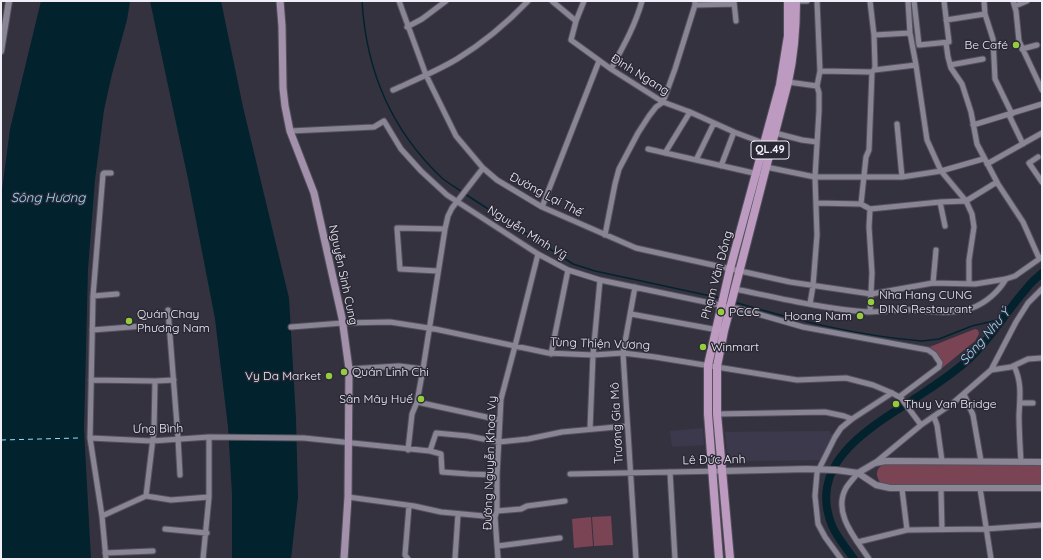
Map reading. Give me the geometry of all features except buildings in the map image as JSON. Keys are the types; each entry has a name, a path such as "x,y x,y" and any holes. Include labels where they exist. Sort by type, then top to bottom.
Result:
{"main road":[{"name":"Nguyễn Sinh Cung","path":"280,1 285,106 290,131 314,193 343,322 349,369 348,497 344,559"},
{"name":"Phạm Văn Đồng","path":"730,559 717,414 717,366 722,301 745,216 768,145 788,36 788,1"},
{"name":"Phạm Văn Đồng","path":"719,559 708,414 708,365 735,289 759,175 766,167 768,145 775,133 788,82 794,50 796,1"}],"street":[{"path":"1,51 9,1"},
{"name":"Đường Lại Thế","path":"399,1 426,75 456,136 484,168 497,180 542,207 636,248 813,286 871,294 933,283 975,284 1006,279"},
{"path":"408,27 422,19 446,1"},
{"path":"393,90 456,60 516,14 528,1"},
{"path":"552,1 576,21 584,1"},
{"path":"611,69 638,17 642,1"},
{"path":"796,1 807,1"},
{"path":"810,304 817,235 815,177 819,111 819,93 817,86 820,71 817,1"},
{"path":"861,204 866,157 869,150 873,71 874,35 870,1"},
{"path":"908,1 910,33 916,65 926,140 941,171 966,201 972,214 974,227 969,260 969,283"},
{"path":"914,1 919,45 946,43"},
{"path":"735,289 831,308 870,312 911,310 948,312 974,308 992,296 1001,287 1006,279 1015,276 1041,257 1023,222 996,182 977,144 971,112 962,84 950,65 946,43 949,42 944,1"},
{"path":"984,1 985,14 993,39 995,79 1023,144"},
{"path":"1027,1 1014,3 1019,41 1042,90"},
{"path":"605,235 619,170 649,116 656,107 663,102 675,69 695,3 734,2 736,20"},
{"path":"946,20 985,14"},
{"name":"Đình Ngang","path":"576,21 571,40 611,69 663,102 768,145"},
{"path":"874,35 910,33"},
{"path":"1022,49 1037,45"},
{"path":"950,65 983,59"},
{"path":"542,207 599,61"},
{"path":"820,71 873,71 916,65"},
{"path":"788,82 817,86"},
{"path":"973,125 1042,104"},
{"path":"665,153 690,112"},
{"name":"Nguyễn Minh Vỹ","path":"290,131 374,127 384,121 401,149 422,172 447,195 459,199 538,254 568,270 600,280 731,303 744,310 803,327 928,350 934,354 940,363 939,367 900,398"},
{"path":"696,160 714,123"},
{"path":"897,124 902,177"},
{"path":"721,166 734,132"},
{"path":"775,133 816,142"},
{"path":"987,164 1042,133"},
{"path":"648,149 759,175"},
{"path":"1038,157 1029,163 1042,182"},
{"path":"766,167 815,177 902,177 941,171 984,159"},
{"path":"408,450 412,414 417,402 448,216 466,189 484,168"},
{"path":"106,559 102,516 90,438 93,296 103,174 111,173"},
{"path":"816,202 861,204 870,209 966,201 996,182"},
{"path":"940,202 945,226"},
{"path":"870,209 869,227 872,273 870,312"},
{"path":"438,271 400,269 397,228 445,229"},
{"path":"933,283 936,250"},
{"name":"Đường Nguyễn Khoa Vy","path":"498,559 496,514 501,399 516,346 538,254"},
{"path":"551,354 568,270"},
{"path":"590,429 592,355 600,280"},
{"name":"Trương Gia Mô","path":"635,287 623,353 636,559"},
{"path":"869,559 845,521 841,511 842,501 846,489 858,473 875,463 921,425 964,394 991,370 1016,322 1028,303 1041,292"},
{"path":"93,296 117,294"},
{"path":"168,310 180,475"},
{"path":"630,314 720,330"},
{"name":"Tùng Thiện Vương","path":"291,327 343,322 390,322 429,328 551,354 592,355 623,353 670,358 797,380 846,378 873,384 900,398 921,425"},
{"path":"92,330 143,326"},
{"path":"991,370 1014,366 1028,359 1042,358"},
{"path":"349,369 399,366 423,368"},
{"path":"1014,366 1020,385 1021,462"},
{"path":"91,380 174,380"},
{"path":"146,496 152,440 155,381"},
{"path":"841,559 825,537 818,524 815,496 817,472 822,469 835,437 841,428 892,393"},
{"path":"964,394 973,414 981,462"},
{"path":"417,402 500,420"},
{"path":"1020,404 1033,403"},
{"path":"717,414 825,412 852,419"},
{"path":"934,417 937,425 942,462"},
{"path":"430,451 436,433 468,436 499,442 528,439 562,432 627,426"},
{"path":"203,559 209,497 209,437"},
{"name":"Ưng Bình","path":"90,438 152,440 209,437 304,438 349,442"},
{"path":"349,442 408,450 430,451 440,454 442,472 497,475"},
{"path":"875,463 886,461 1042,462"},
{"name":"Lê Đức Anh","path":"570,474 822,469 858,473 876,485 890,488 1042,488"},
{"path":"670,472 675,559"},
{"path":"941,488 942,530"},
{"path":"980,488 991,559"},
{"path":"902,489 907,530"},
{"path":"102,516 146,496 171,500 209,497"},
{"path":"348,497 458,514 496,514 521,509 527,506 565,501"},
{"path":"408,559 405,555 409,506"},
{"path":"455,559 458,514"},
{"path":"858,542 907,530 986,529 1042,525"},
{"path":"165,529 206,533"},
{"path":"498,546 560,538"},
{"path":"105,553 152,551"}],"shaded area":[{"path":"975,329 978,330 979,334 975,341 941,369 942,366 927,348"},
{"path":"703,428 704,445 672,447 670,431"},
{"path":"829,431 833,436 821,460 732,461 728,459 725,432"},
{"path":"886,464 1042,464 1042,485 888,485 880,482 877,476 877,471 879,468"},
{"path":"611,516 613,545 594,546 592,517"},
{"path":"591,517 593,546 574,548 572,519"}],"water":[{"name":"Sông Hương","path":"41,1 130,1 127,20 104,110 95,180 88,269 84,429 91,559 1,559 1,197 10,129"},
{"path":"150,1 221,1 243,107 289,298 296,418 298,497 291,559 232,559 232,494 228,427 215,319 188,179"}],"waterway":[{"path":"362,1 364,26 369,51 384,97 395,119 424,159 442,178 462,192"},
{"path":"465,194 573,264 595,271 720,298"},
{"name":"Sông Như Ý","path":"854,559 833,528 826,502 828,483 835,466 859,437 963,365 985,342 1032,282 1042,273"},
{"path":"734,302 780,315 850,331 898,339 922,341 939,339 972,326 1002,319"}],"ferry route":[{"path":"1,440 78,438"}],"place":[{"name":"Be Café","path":"1016,45"},
{"name":"Nha Hang CUNG DING Restaurant","path":"871,302"},
{"name":"PCCC","path":"721,312"},
{"name":"Hoang Nam","path":"860,316"},
{"name":"Quán Chay Phương Nam","path":"129,321"},
{"name":"Winmart","path":"703,347"},
{"name":"Quán Linh Chi","path":"344,372"},
{"name":"Vy Da Market","path":"329,376"},
{"name":"Sân Mây Huế","path":"421,399"},
{"name":"Thuy Van Bridge","path":"896,404"}]}
